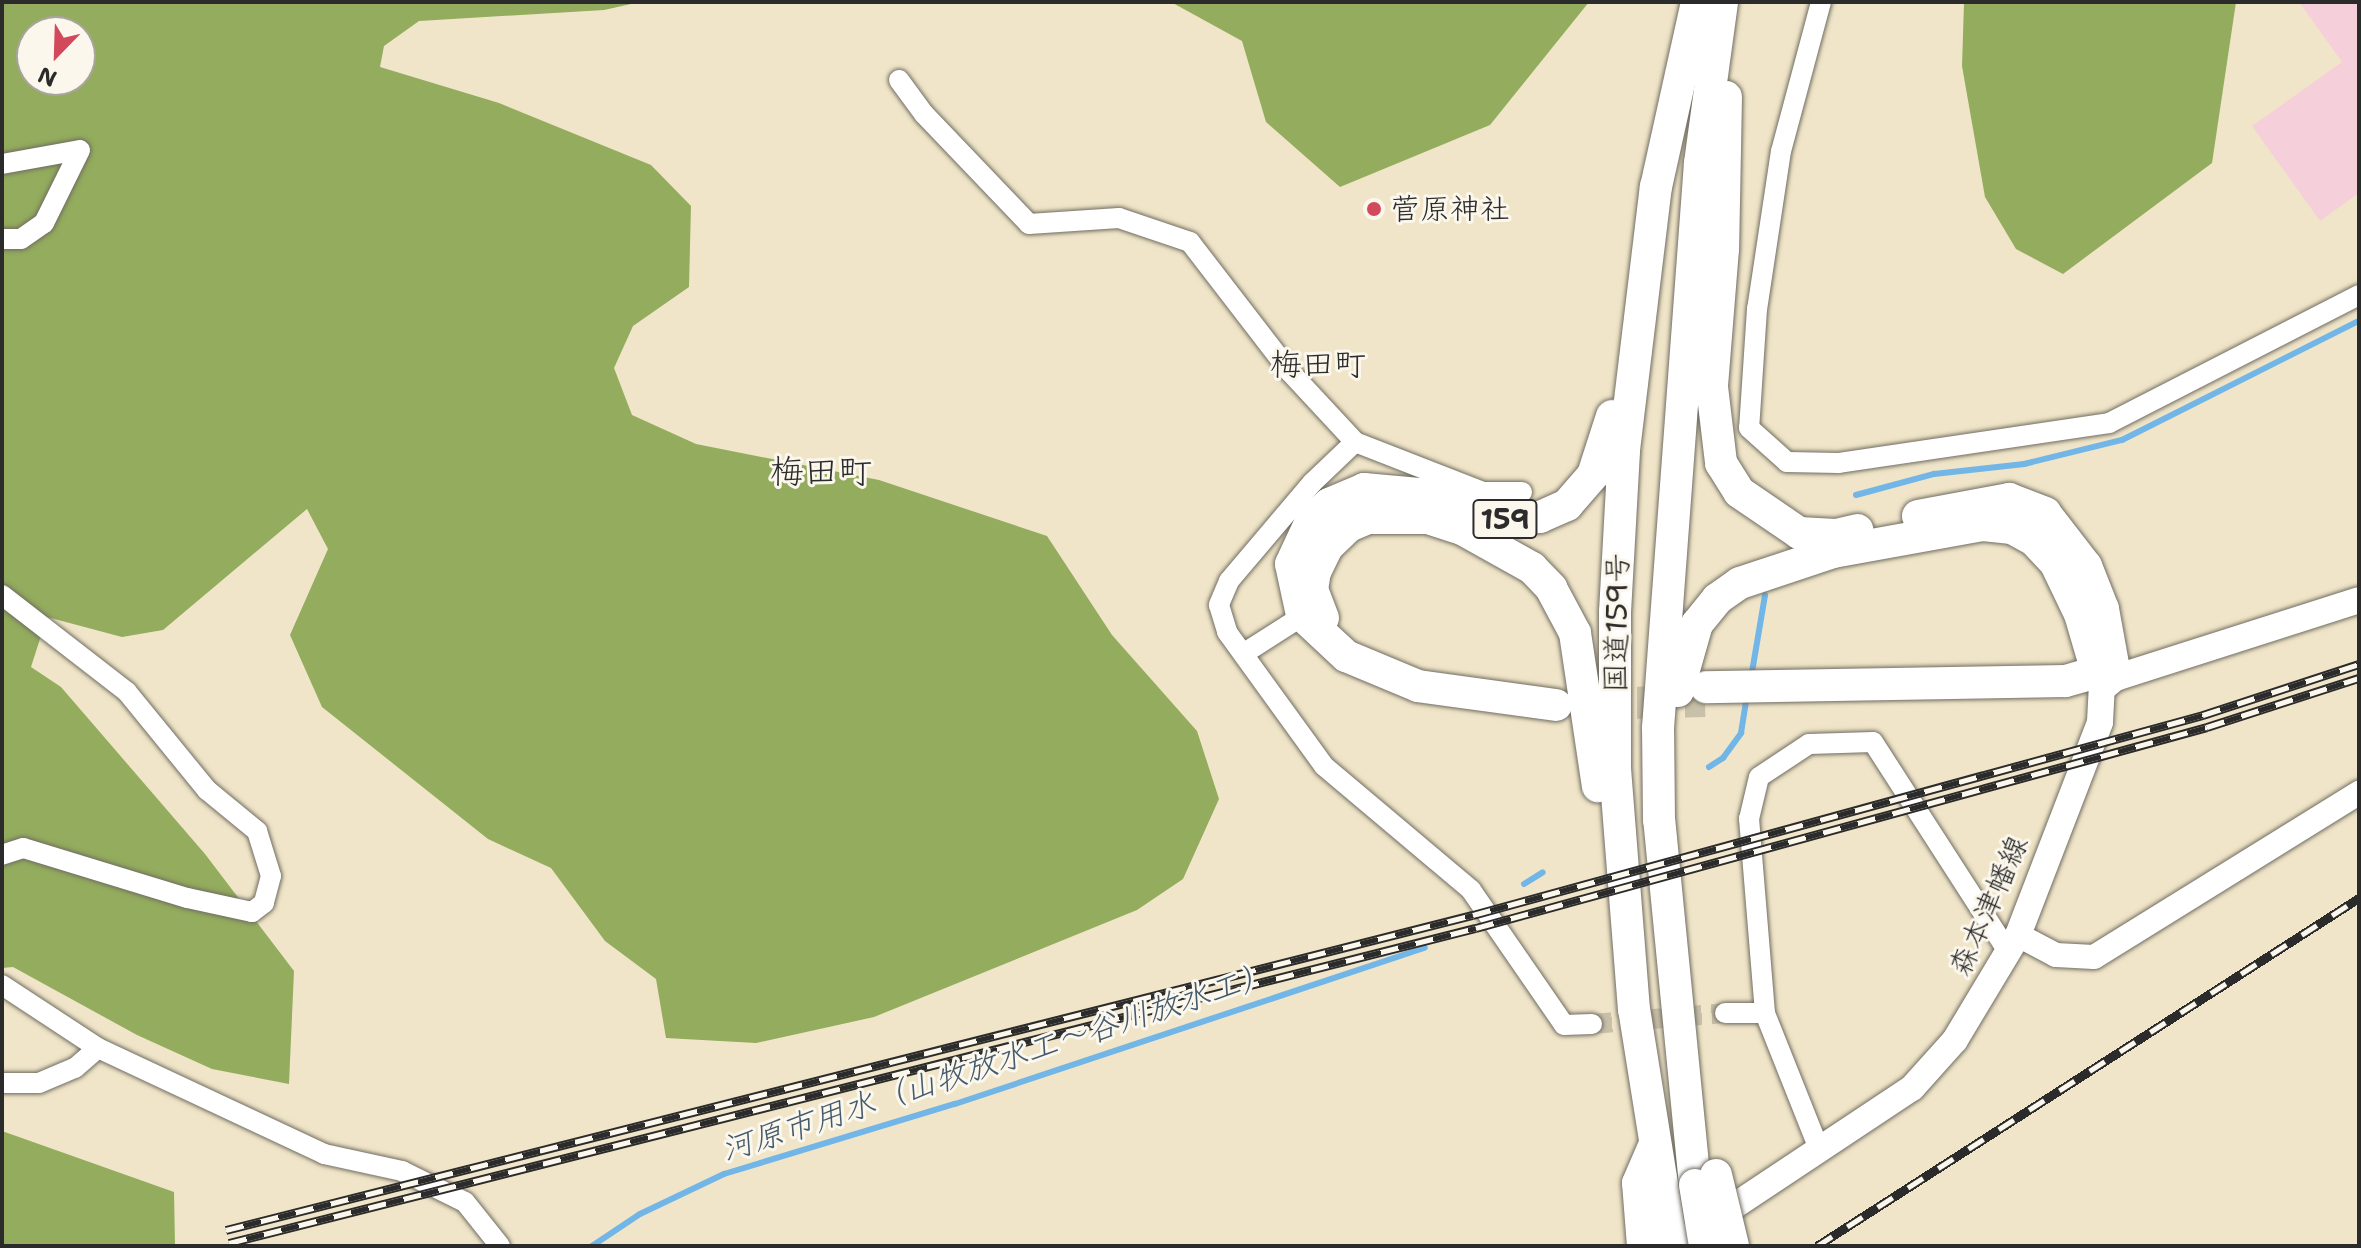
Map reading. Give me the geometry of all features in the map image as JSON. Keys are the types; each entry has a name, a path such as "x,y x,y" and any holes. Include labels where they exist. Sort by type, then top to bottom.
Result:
{"highway":[{"name":"159","path":"1309,611 1291,564 1312,519 1345,496 1388,488 1504,519 1540,517 1567,505 1593,475 1606,446 1621,371 1637,239 1685,2"},
{"name":"国道159号","path":"1673,1246 1652,1207 1654,1146 1634,1010 1615,769 1615,612 1624,450 1656,187 1697,2"},
{"name":"国道159号","path":"1706,1180 1659,820 1658,728 1700,163 1722,2"},
{"path":"1735,2 1712,387 1721,463 1739,492 1799,533 1836,535 1985,500 2026,502 2059,525 2086,566 2103,609 2105,680"},
{"name":"159","path":"1309,611 1315,572 1327,547 1349,526 1392,514 1428,518 1464,530 1532,568 1551,588 1575,633 1583,664 1616,950 1634,1010"},
{"path":"1658,728 1677,699 1697,624 1717,599 1740,583 1833,552 1983,525 2012,528 2034,540 2056,564 2080,614 2105,680"},
{"path":"1309,611 1348,640 1413,675 1557,698"},
{"path":"1706,694 2105,680"},
{"path":"1705,1246 1706,1180"},
{"path":"1706,1180 1733,1246"},
{"name":"159","path":"1643,1246 1652,1207"}],"main road":[{"path":"2105,680 2359,600"},
{"name":"森本津幡線","path":"1673,1246 1912,1088 1955,1040 2013,944 2100,722 2105,680"}],"street":[{"path":"1821,2 1781,151 1757,309 1749,428 1787,462 1839,463 2109,423 2359,295"},
{"path":"899,80 924,114 1029,224 1119,218 1190,242 1290,372 1355,442 1483,492 1522,492"},
{"path":"2,164 80,150 44,223 21,239 2,239"},
{"path":"1355,442 1312,483 1229,581 1219,605 1227,632 1246,652 1324,766 1471,890 1564,1025 1592,1024"},
{"path":"2,595 127,692 207,790 257,831 271,876 264,903 252,912 187,898 23,848 2,855"},
{"path":"1246,652 1309,611"},
{"path":"1819,1149 1765,1013 1749,819 1759,777 1809,744 1873,742 2013,944 2056,955 2094,957 2359,793"},
{"path":"2,985 98,1048 324,1154 402,1171 465,1202 500,1246"},
{"path":"1725,1013 1765,1013"},
{"path":"2,1083 39,1083 75,1068 98,1048"}],"shaded area":[{"path":"2299,2 2359,2 2359,193 2320,221 2252,126 2342,62"}],"green space":[{"path":"2,2 640,2 604,10 419,21 384,46 380,67 499,103 651,165 691,206 689,287 633,326 614,368 632,415 696,444 879,480 1047,536 1112,635 1197,731 1219,799 1183,879 1137,910 874,1017 756,1043 666,1038 656,979 605,941 551,868 488,839 322,707 290,635 328,549 307,509 163,630 122,637 47,617 31,667 61,687 205,854 294,971 289,1084 212,1069 137,1035 13,967 2,968"},
{"path":"1171,2 1589,2 1490,125 1340,187 1266,122 1242,41"},
{"path":"1964,2 2236,2 2212,163 2063,274 2016,249 1985,197 1962,66"},
{"path":"2,1131 174,1192 175,1246 2,1246"}],"waterway":[{"name":"河原市用水（山牧放水工～谷川放水工）","path":"1856,495 1934,474 2024,464 2122,440 2359,321"},
{"name":"河原市用水（山牧放水工～谷川放水工）","path":"1751,678 1765,595"},
{"name":"河原市用水（山牧放水工～谷川放水工）","path":"1709,767 1723,758 1741,733 1747,697"},
{"name":"河原市用水（山牧放水工～谷川放水工）","path":"1524,884 1543,872"},
{"name":"河原市用水（山牧放水工～谷川放水工）","path":"592,1246 640,1214 724,1174 955,1104 1425,948"}],"tunnel":[{"path":"1589,704 1705,701"},
{"path":"1592,1024 1725,1013"}],"railway":[{"path":"226,1230 1473,915 2203,715 2359,664"},
{"path":"229,1243 1476,928 2207,727 2359,678"},
{"path":"1817,1246 2359,898"}],"place":[{"name":"菅原神社","path":"1374,209"}],"district":[{"name":"梅田町","path":"1318,364"},
{"name":"梅田町","path":"821,472"}]}
